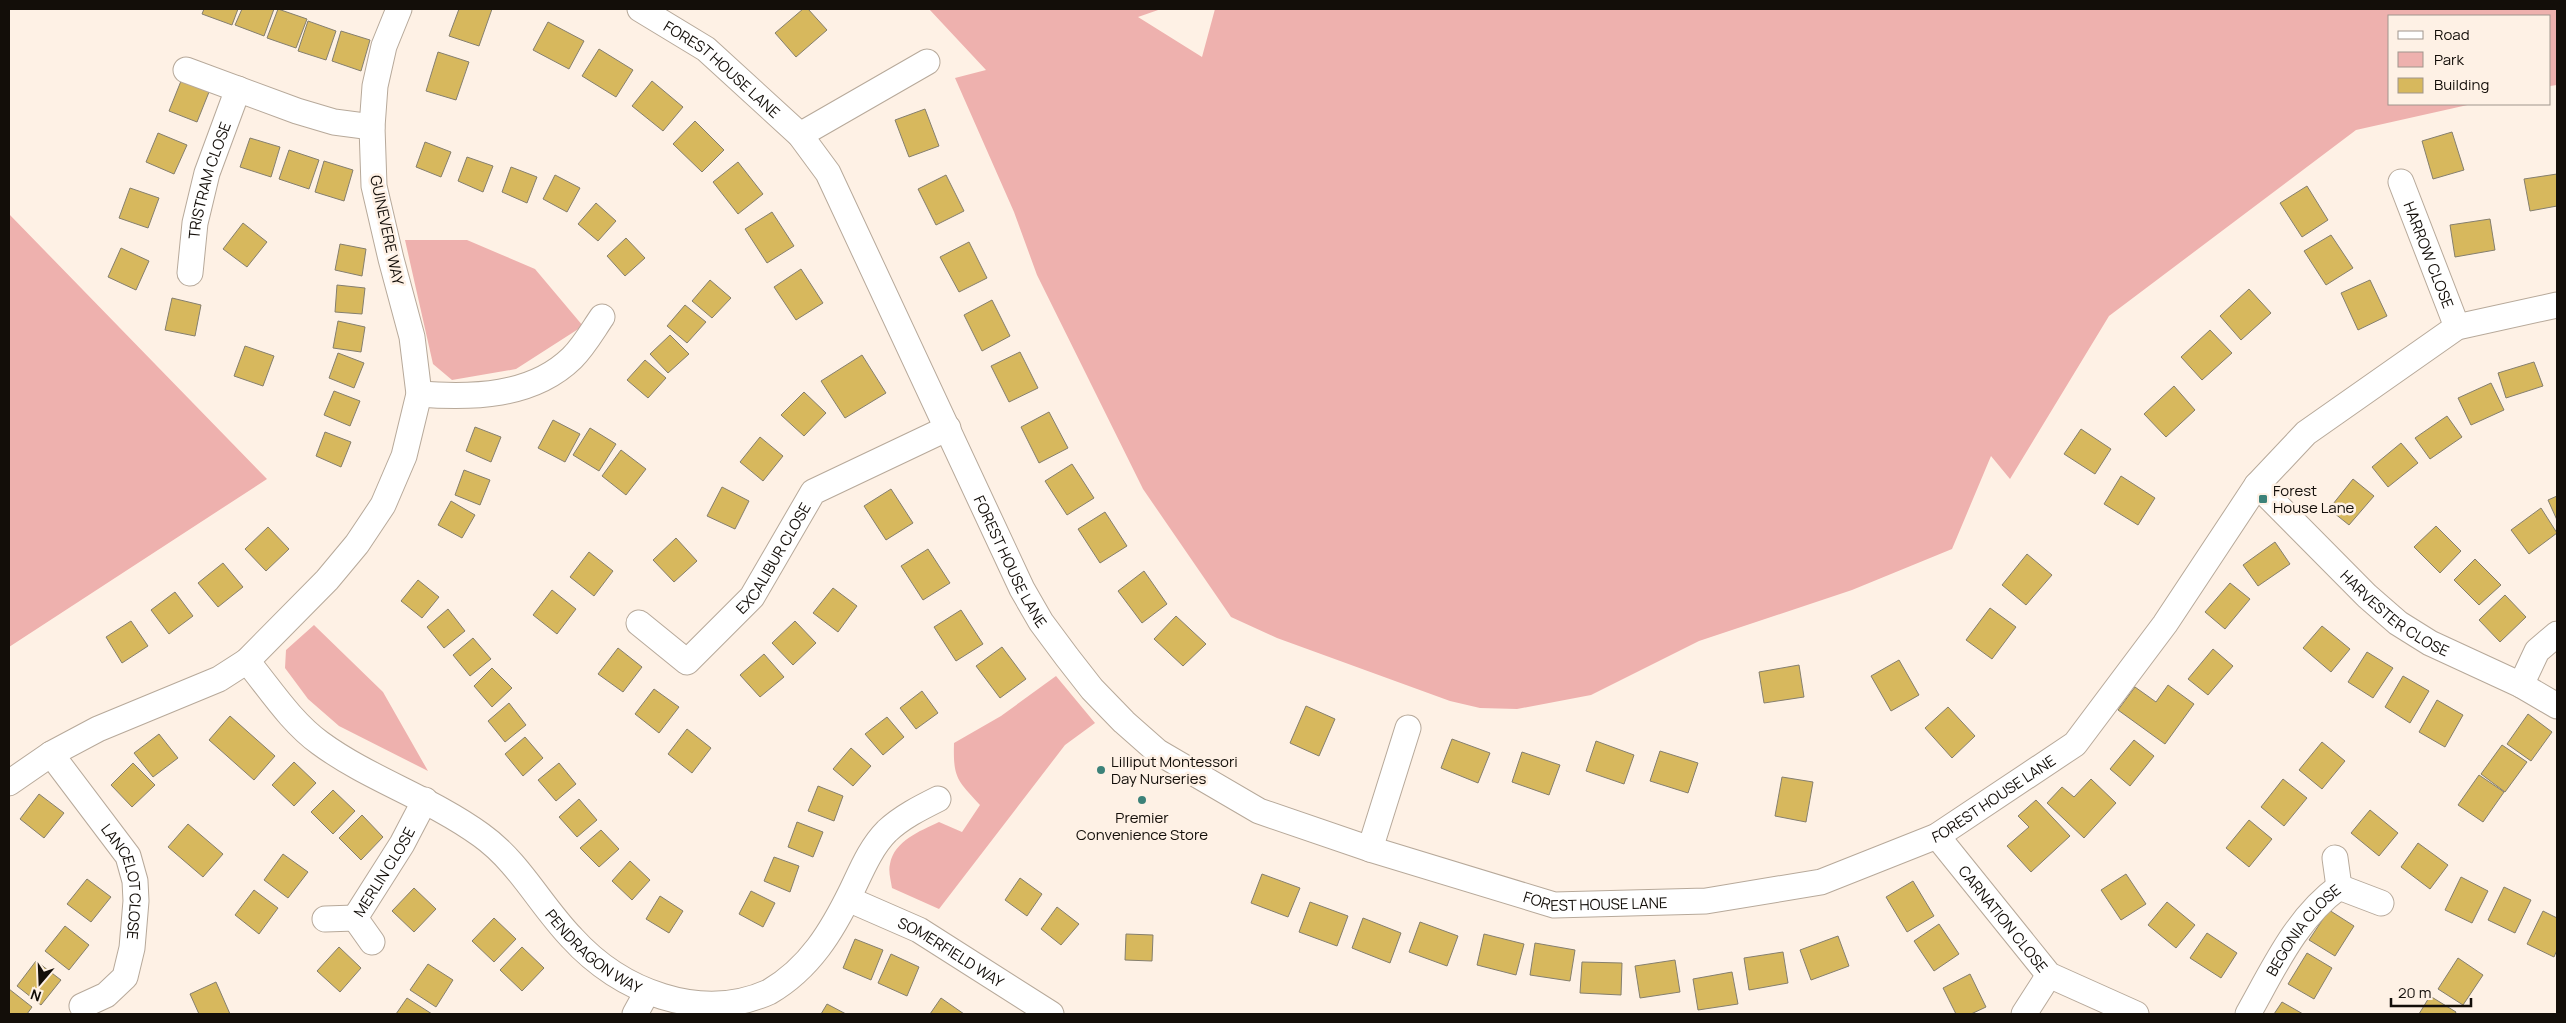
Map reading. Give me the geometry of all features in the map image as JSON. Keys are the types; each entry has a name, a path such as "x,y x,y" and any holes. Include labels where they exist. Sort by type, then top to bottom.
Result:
{"street":[{"name":"GUINEVERE WAY","path":"247,661 328,580 357,544 383,505 404,456 419,394 412,337 374,186 372,127 376,86 384,46 399,9"},
{"name":"FOREST HOUSE LANE","path":"640,9 706,50 800,135 828,173 1022,589 1041,622 1092,689 1124,722 1158,752 1259,811 1370,849 1554,905 1706,901 1821,882 1936,836 2075,744 2165,624 2257,485 2306,433 2457,327 2557,305"},
{"path":"800,135 927,62"},
{"path":"186,70 334,122 372,127"},
{"name":"TRISTRAM CLOSE","path":"190,273 195,223 207,172 238,89"},
{"name":"HARROW CLOSE","path":"2402,182 2457,327"},
{"path":"419,394 460,397 517,389 546,377 573,357 602,317"},
{"name":"EXCALIBUR CLOSE","path":"639,623 688,662 752,597 813,492 948,428"},
{"name":"HARVESTER CLOSE","path":"2257,485 2367,596 2398,623 2430,643 2521,685 2557,706"},
{"path":"2521,685 2537,651 2557,634"},
{"path":"9,783 51,754 98,729 219,679 247,661"},
{"name":"PENDRAGON WAY","path":"247,661 297,723 320,743 425,800 488,841 518,871 571,938 618,978 641,1004 709,1008 740,1003 768,993 798,972 817,952 848,899 870,851 888,831 907,815 938,799"},
{"path":"1370,849 1408,728"},
{"name":"LANCELOT CLOSE","path":"51,754 128,856 135,881 136,901 132,948 125,977 106,996 82,1006"},
{"name":"MERLIN CLOSE","path":"372,942 355,918 402,844 425,800"},
{"name":"CARNATION CLOSE","path":"1936,836 2049,976 2136,1014"},
{"path":"2335,858 2338,887"},
{"name":"BEGONIA CLOSE","path":"2248,1014 2295,932 2328,895 2338,887 2381,903"},
{"name":"SOMERFIELD WAY","path":"848,899 919,930 1051,1014"},
{"path":"325,919 355,918"},
{"path":"2024,1014 2049,976"}],"green space":[{"path":"929,9 1161,9 1138,17 1202,57 1215,9 2557,9 2557,85 2551,86 2551,15 2388,15 2388,105 2468,105 2356,130 2109,316 2010,479 1991,456 1952,549 1852,590 1699,641 1591,695 1517,709 1480,708 1450,701 1277,638 1231,617 1143,489 1037,275 1014,212 955,78 986,70"},
{"path":"9,214 267,479 9,647"},
{"path":"405,240 467,240 535,269 583,326 516,369 452,380 433,364"},
{"path":"314,625 383,692 428,771 339,726 308,699 285,668 286,650"},
{"path":"1056,676 1095,723 1065,745 939,909 892,888 889,873 890,864 892,856 902,843 916,833 939,822 962,832 980,805 958,778 954,764 954,743 1001,716"}],"building":[{"path":"204,9 238,9 232,25 202,14"},
{"path":"242,9 274,9 264,36 235,25"},
{"path":"278,9 307,19 296,48 267,38"},
{"path":"459,9 492,9 479,46 449,36"},
{"path":"803,9 808,9 827,30 796,57 775,33"},
{"path":"308,21 336,31 326,60 298,51"},
{"path":"548,22 584,41 569,69 533,50"},
{"path":"341,31 370,40 361,71 332,61"},
{"path":"599,49 633,70 616,97 582,76"},
{"path":"438,52 469,62 456,100 426,91"},
{"path":"181,81 209,92 197,122 169,111"},
{"path":"652,81 683,107 663,131 632,106"},
{"path":"925,109 939,146 909,157 895,120"},
{"path":"695,121 724,150 702,172 673,144"},
{"path":"2452,132 2464,170 2433,179 2422,141"},
{"path":"158,133 187,145 174,174 146,162"},
{"path":"250,138 280,147 271,177 240,167"},
{"path":"425,142 451,152 441,177 416,167"},
{"path":"289,150 319,160 309,189 279,179"},
{"path":"467,157 493,166 483,192 458,181"},
{"path":"324,161 353,170 344,201 315,192"},
{"path":"738,162 763,194 738,214 713,182"},
{"path":"511,167 537,177 527,203 502,192"},
{"path":"2557,174 2557,206 2530,211 2524,179"},
{"path":"555,175 580,188 567,212 543,199"},
{"path":"946,175 964,211 936,225 918,189"},
{"path":"2307,186 2328,220 2302,237 2280,203"},
{"path":"130,188 159,198 148,228 119,218"},
{"path":"596,203 616,221 598,241 578,224"},
{"path":"772,212 794,246 767,263 745,229"},
{"path":"2490,219 2495,250 2455,257 2450,225"},
{"path":"243,223 267,242 247,267 223,249"},
{"path":"2331,235 2353,268 2326,285 2304,251"},
{"path":"626,238 645,258 625,276 607,256"},
{"path":"969,242 987,278 959,292 940,257"},
{"path":"340,244 366,249 362,276 335,270"},
{"path":"121,248 149,261 136,290 108,277"},
{"path":"801,269 823,303 796,320 774,287"},
{"path":"710,280 731,298 712,318 692,301"},
{"path":"2370,280 2387,316 2358,330 2341,293"},
{"path":"337,285 365,288 362,314 335,312"},
{"path":"2249,289 2271,313 2241,340 2220,316"},
{"path":"172,298 201,305 195,336 165,330"},
{"path":"992,300 1010,336 982,351 964,315"},
{"path":"685,305 706,322 687,343 667,326"},
{"path":"338,321 365,327 361,352 333,348"},
{"path":"2210,330 2232,353 2202,380 2181,357"},
{"path":"670,335 689,354 668,373 650,354"},
{"path":"245,346 274,356 263,386 234,376"},
{"path":"1020,352 1038,388 1009,402 991,366"},
{"path":"338,353 364,363 354,388 329,378"},
{"path":"862,355 886,393 845,418 821,381"},
{"path":"645,360 666,378 648,398 627,380"},
{"path":"2534,362 2543,386 2506,398 2498,373"},
{"path":"2491,383 2504,410 2471,425 2458,398"},
{"path":"2174,386 2195,410 2166,437 2144,414"},
{"path":"334,391 360,401 350,426 324,415"},
{"path":"804,392 826,413 804,436 781,415"},
{"path":"1049,412 1068,448 1039,463 1021,427"},
{"path":"2447,416 2462,437 2430,459 2415,438"},
{"path":"553,420 580,434 565,462 538,448"},
{"path":"475,427 501,437 491,462 466,451"},
{"path":"590,428 616,444 599,471 573,455"},
{"path":"2081,429 2111,449 2095,474 2064,454"},
{"path":"325,432 351,442 341,467 316,456"},
{"path":"760,437 783,456 763,481 740,462"},
{"path":"2401,443 2418,463 2388,487 2372,467"},
{"path":"621,450 646,469 626,495 602,476"},
{"path":"1072,464 1094,498 1067,515 1045,481"},
{"path":"464,470 490,480 480,505 455,495"},
{"path":"2121,476 2155,498 2138,525 2104,504"},
{"path":"2353,479 2374,496 2349,525 2329,509"},
{"path":"722,487 749,501 735,529 707,516"},
{"path":"891,489 913,523 886,540 864,506"},
{"path":"2557,496 2557,520 2548,500"},
{"path":"451,501 475,515 462,538 438,525"},
{"path":"2541,508 2557,533 2529,554 2511,530"},
{"path":"1105,512 1127,546 1100,563 1078,529"},
{"path":"2436,526 2461,551 2440,573 2414,547"},
{"path":"268,527 289,549 266,571 245,549"},
{"path":"676,538 697,561 674,582 653,560"},
{"path":"2275,542 2290,564 2258,586 2243,565"},
{"path":"928,549 950,583 923,600 901,566"},
{"path":"589,552 613,571 594,596 570,577"},
{"path":"2027,554 2052,575 2026,605 2002,585"},
{"path":"2475,559 2501,585 2479,605 2454,580"},
{"path":"223,563 243,587 218,607 198,583"},
{"path":"1144,571 1167,604 1142,623 1118,591"},
{"path":"418,580 439,597 422,618 401,601"},
{"path":"2230,583 2250,599 2225,629 2205,612"},
{"path":"833,588 857,606 838,632 813,613"},
{"path":"552,590 576,609 557,634 533,615"},
{"path":"175,592 193,616 169,634 151,610"},
{"path":"2505,595 2526,617 2500,642 2479,620"},
{"path":"1990,608 2016,627 1992,659 1966,640"},
{"path":"448,609 465,631 444,648 427,627"},
{"path":"961,610 983,644 956,661 934,627"},
{"path":"1176,616 1206,644 1183,666 1154,639"},
{"path":"131,621 148,646 122,663 106,637"},
{"path":"795,621 816,643 793,665 772,643"},
{"path":"2322,626 2350,649 2331,672 2303,648"},
{"path":"473,638 491,659 470,676 453,655"},
{"path":"1002,647 1026,679 1000,698 976,666"},
{"path":"618,648 642,667 623,692 598,674"},
{"path":"2213,649 2233,666 2208,695 2188,679"},
{"path":"2367,652 2393,668 2373,698 2348,682"},
{"path":"764,654 784,677 760,697 740,675"},
{"path":"1899,660 1919,695 1891,711 1871,676"},
{"path":"1799,665 1804,697 1764,703 1759,672"},
{"path":"492,668 512,688 492,707 474,686"},
{"path":"2403,676 2429,691 2410,723 2385,707"},
{"path":"2168,685 2194,704 2165,744 2118,710 2135,687 2156,702"},
{"path":"654,689 679,707 659,733 635,714"},
{"path":"922,691 938,713 916,729 900,708"},
{"path":"2437,700 2463,715 2445,747 2419,732"},
{"path":"509,703 526,725 505,742 488,721"},
{"path":"1306,706 1335,719 1319,756 1290,743"},
{"path":"1948,707 1975,736 1952,758 1925,728"},
{"path":"2528,714 2552,732 2531,761 2507,744"},
{"path":"230,716 275,756 254,780 209,740"},
{"path":"887,717 904,737 883,755 865,734"},
{"path":"687,729 711,748 692,773 668,754"},
{"path":"159,734 178,758 153,777 134,753"},
{"path":"525,737 543,758 523,776 505,754"},
{"path":"1452,739 1490,753 1478,783 1441,768"},
{"path":"2134,740 2154,756 2130,786 2110,769"},
{"path":"1596,741 1634,755 1624,784 1586,771"},
{"path":"2322,742 2345,761 2322,789 2299,770"},
{"path":"2502,745 2527,762 2505,792 2481,774"},
{"path":"851,748 871,766 853,786 833,769"},
{"path":"1660,751 1698,763 1688,793 1650,781"},
{"path":"1522,752 1560,765 1549,795 1512,782"},
{"path":"294,762 316,783 294,806 272,785"},
{"path":"133,763 155,785 132,807 111,785"},
{"path":"559,763 576,784 556,801 538,780"},
{"path":"2479,775 2504,792 2483,822 2458,805"},
{"path":"1782,777 1813,782 1806,822 1775,816"},
{"path":"2091,779 2116,803 2084,838 2047,803 2062,787 2074,797"},
{"path":"2283,779 2307,798 2284,826 2261,807"},
{"path":"818,786 843,796 834,821 808,811"},
{"path":"333,790 355,811 333,834 311,812"},
{"path":"39,794 64,813 44,838 20,819"},
{"path":"579,799 597,820 577,837 559,817"},
{"path":"2036,800 2070,836 2031,872 2007,846 2029,827 2018,816"},
{"path":"2370,810 2398,833 2379,856 2351,833"},
{"path":"362,815 383,837 361,860 339,838"},
{"path":"2249,820 2272,839 2249,867 2226,848"},
{"path":"797,822 823,832 813,857 788,847"},
{"path":"188,824 223,854 203,877 168,847"},
{"path":"601,830 619,849 599,867 580,848"},
{"path":"2418,843 2448,865 2430,889 2401,867"},
{"path":"283,854 308,872 288,898 264,880"},
{"path":"774,857 799,866 790,892 764,881"},
{"path":"630,861 650,880 632,900 612,881"},
{"path":"1262,874 1300,888 1288,917 1251,903"},
{"path":"2126,874 2146,904 2121,920 2101,890"},
{"path":"2461,877 2488,891 2472,923 2445,910"},
{"path":"1020,878 1042,894 1027,916 1005,900"},
{"path":"87,879 111,897 91,922 67,904"},
{"path":"1913,881 1934,916 1907,932 1886,897"},
{"path":"2504,887 2531,900 2515,933 2488,920"},
{"path":"414,888 436,909 414,932 392,911"},
{"path":"254,890 278,908 259,934 235,915"},
{"path":"751,891 775,903 763,927 739,914"},
{"path":"660,896 683,911 669,933 646,919"},
{"path":"1310,902 1348,916 1337,946 1299,932"},
{"path":"2167,902 2195,925 2176,948 2148,925"},
{"path":"1057,907 1079,924 1061,945 1041,929"},
{"path":"2329,910 2354,926 2335,956 2309,940"},
{"path":"2543,911 2557,918 2557,950 2554,957 2527,944"},
{"path":"494,918 516,939 494,962 472,941"},
{"path":"1363,918 1401,933 1390,963 1352,948"},
{"path":"1420,922 1458,936 1447,966 1409,952"},
{"path":"1939,924 1959,954 1934,971 1914,941"},
{"path":"65,926 89,945 69,970 45,951"},
{"path":"2207,933 2237,953 2221,978 2190,958"},
{"path":"1126,934 1153,935 1152,961 1125,960"},
{"path":"1484,934 1524,944 1516,975 1477,965"},
{"path":"1838,936 1849,966 1811,980 1800,950"},
{"path":"855,939 883,950 871,980 843,968"},
{"path":"1535,943 1575,950 1570,981 1530,975"},
{"path":"339,947 361,968 340,992 317,971"},
{"path":"522,947 544,968 522,991 500,970"},
{"path":"1783,952 1788,983 1749,990 1744,958"},
{"path":"2307,953 2332,968 2314,999 2288,984"},
{"path":"891,954 919,967 907,996 878,983"},
{"path":"2458,958 2483,975 2463,1005 2438,989"},
{"path":"1675,960 1680,992 1640,998 1635,966"},
{"path":"36,961 61,980 41,1005 17,986"},
{"path":"1582,962 1622,963 1621,995 1580,993"},
{"path":"428,964 453,980 436,1007 410,990"},
{"path":"1732,972 1738,1004 1698,1010 1693,979"},
{"path":"1970,974 1986,1007 1971,1014 1956,1014 1943,988"},
{"path":"216,982 230,1014 199,1014 190,994"},
{"path":"9,989 32,1007 27,1014 9,1014"},
{"path":"2430,996 2456,1012 2455,1014 2419,1014"},
{"path":"407,998 432,1014 396,1014"},
{"path":"941,998 964,1014 930,1014"},
{"path":"2282,1002 2303,1014 2274,1014"},
{"path":"827,1004 846,1014 821,1014"}],"place":[{"name":"Forest House Lane","path":"2263,499"},
{"name":"Lilliput Montessori Day Nurseries","path":"1101,770"},
{"name":"Premier Convenience Store","path":"1142,800"}]}
